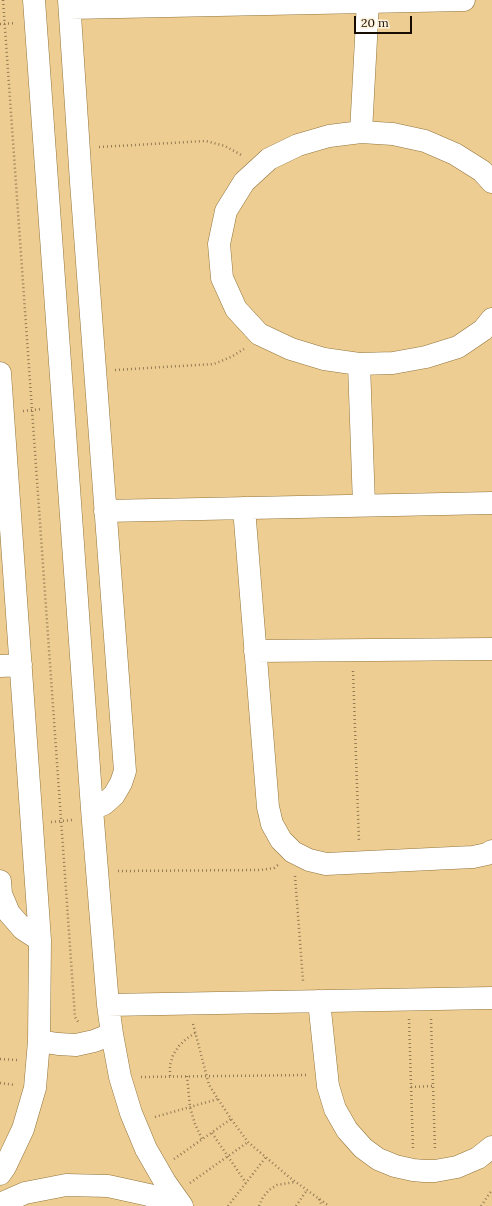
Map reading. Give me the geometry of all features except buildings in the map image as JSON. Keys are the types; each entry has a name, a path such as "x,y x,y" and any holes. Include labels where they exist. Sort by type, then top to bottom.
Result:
{"street":[{"path":"34,0 92,814 108,1005 120,1077 146,1149 176,1202"},
{"path":"92,814 114,795 121,784 125,771 78,148 70,4 464,0"},
{"path":"361,132 368,2"},
{"path":"492,182 482,171 455,154 425,141 393,134 361,132 329,136 298,145 269,159 244,182 226,211 219,244 222,278 236,309 259,334 291,349 318,357 359,364 393,363 426,357 458,346 483,330 492,319"},
{"path":"46,184 81,182"},
{"path":"359,364 364,505"},
{"path":"0,373 3,414 11,665 32,824 40,940 39,1041 35,1088 23,1128 5,1167 0,1174"},
{"path":"105,511 492,502"},
{"path":"244,508 268,807 272,824 281,840 293,852 309,860 326,864 473,857 492,851"},
{"path":"255,651 492,648"},
{"path":"0,881 1,894 9,913 23,929 40,940"},
{"path":"108,1005 492,998"},
{"path":"312,1001 328,1086 335,1109 347,1130 362,1148 389,1164 413,1170 435,1171 457,1167 478,1158 492,1147"},
{"path":"39,1041 76,1045 94,1041 112,1034"},
{"path":"0,1204 25,1193 66,1185 108,1186 176,1202"}],"path":[{"path":"3,0 75,1017 80,1024 84,1025"},
{"path":"78,148 206,141 225,146 243,156 258,169"},
{"path":"95,371 214,364 236,354 246,347 259,334"},
{"path":"3,414 62,406"},
{"path":"352,650 360,862"},
{"path":"32,824 62,821 92,814"},
{"path":"97,871 261,870 274,868 285,862 293,852"},
{"path":"293,852 312,1001"},
{"path":"409,999 413,1170"},
{"path":"430,999 435,1171"},
{"path":"188,1004 209,1085 231,1119 248,1142 296,1182 329,1206"},
{"path":"170,1076 170,1065 173,1055 186,1039 196,1033"},
{"path":"120,1077 327,1075"},
{"path":"187,1076 187,1092 190,1107 195,1124 202,1139"},
{"path":"411,1087 432,1086"},
{"path":"136,1123 218,1099"},
{"path":"158,1170 231,1119"},
{"path":"212,1133 246,1183"},
{"path":"176,1202 228,1156 248,1142"},
{"path":"228,1206 266,1157"},
{"path":"259,1206 263,1197 269,1190 277,1185 296,1182"},
{"path":"296,1206 307,1190"},
{"path":"481,1206 492,1190"},
{"path":"318,1198 322,1206"}]}
